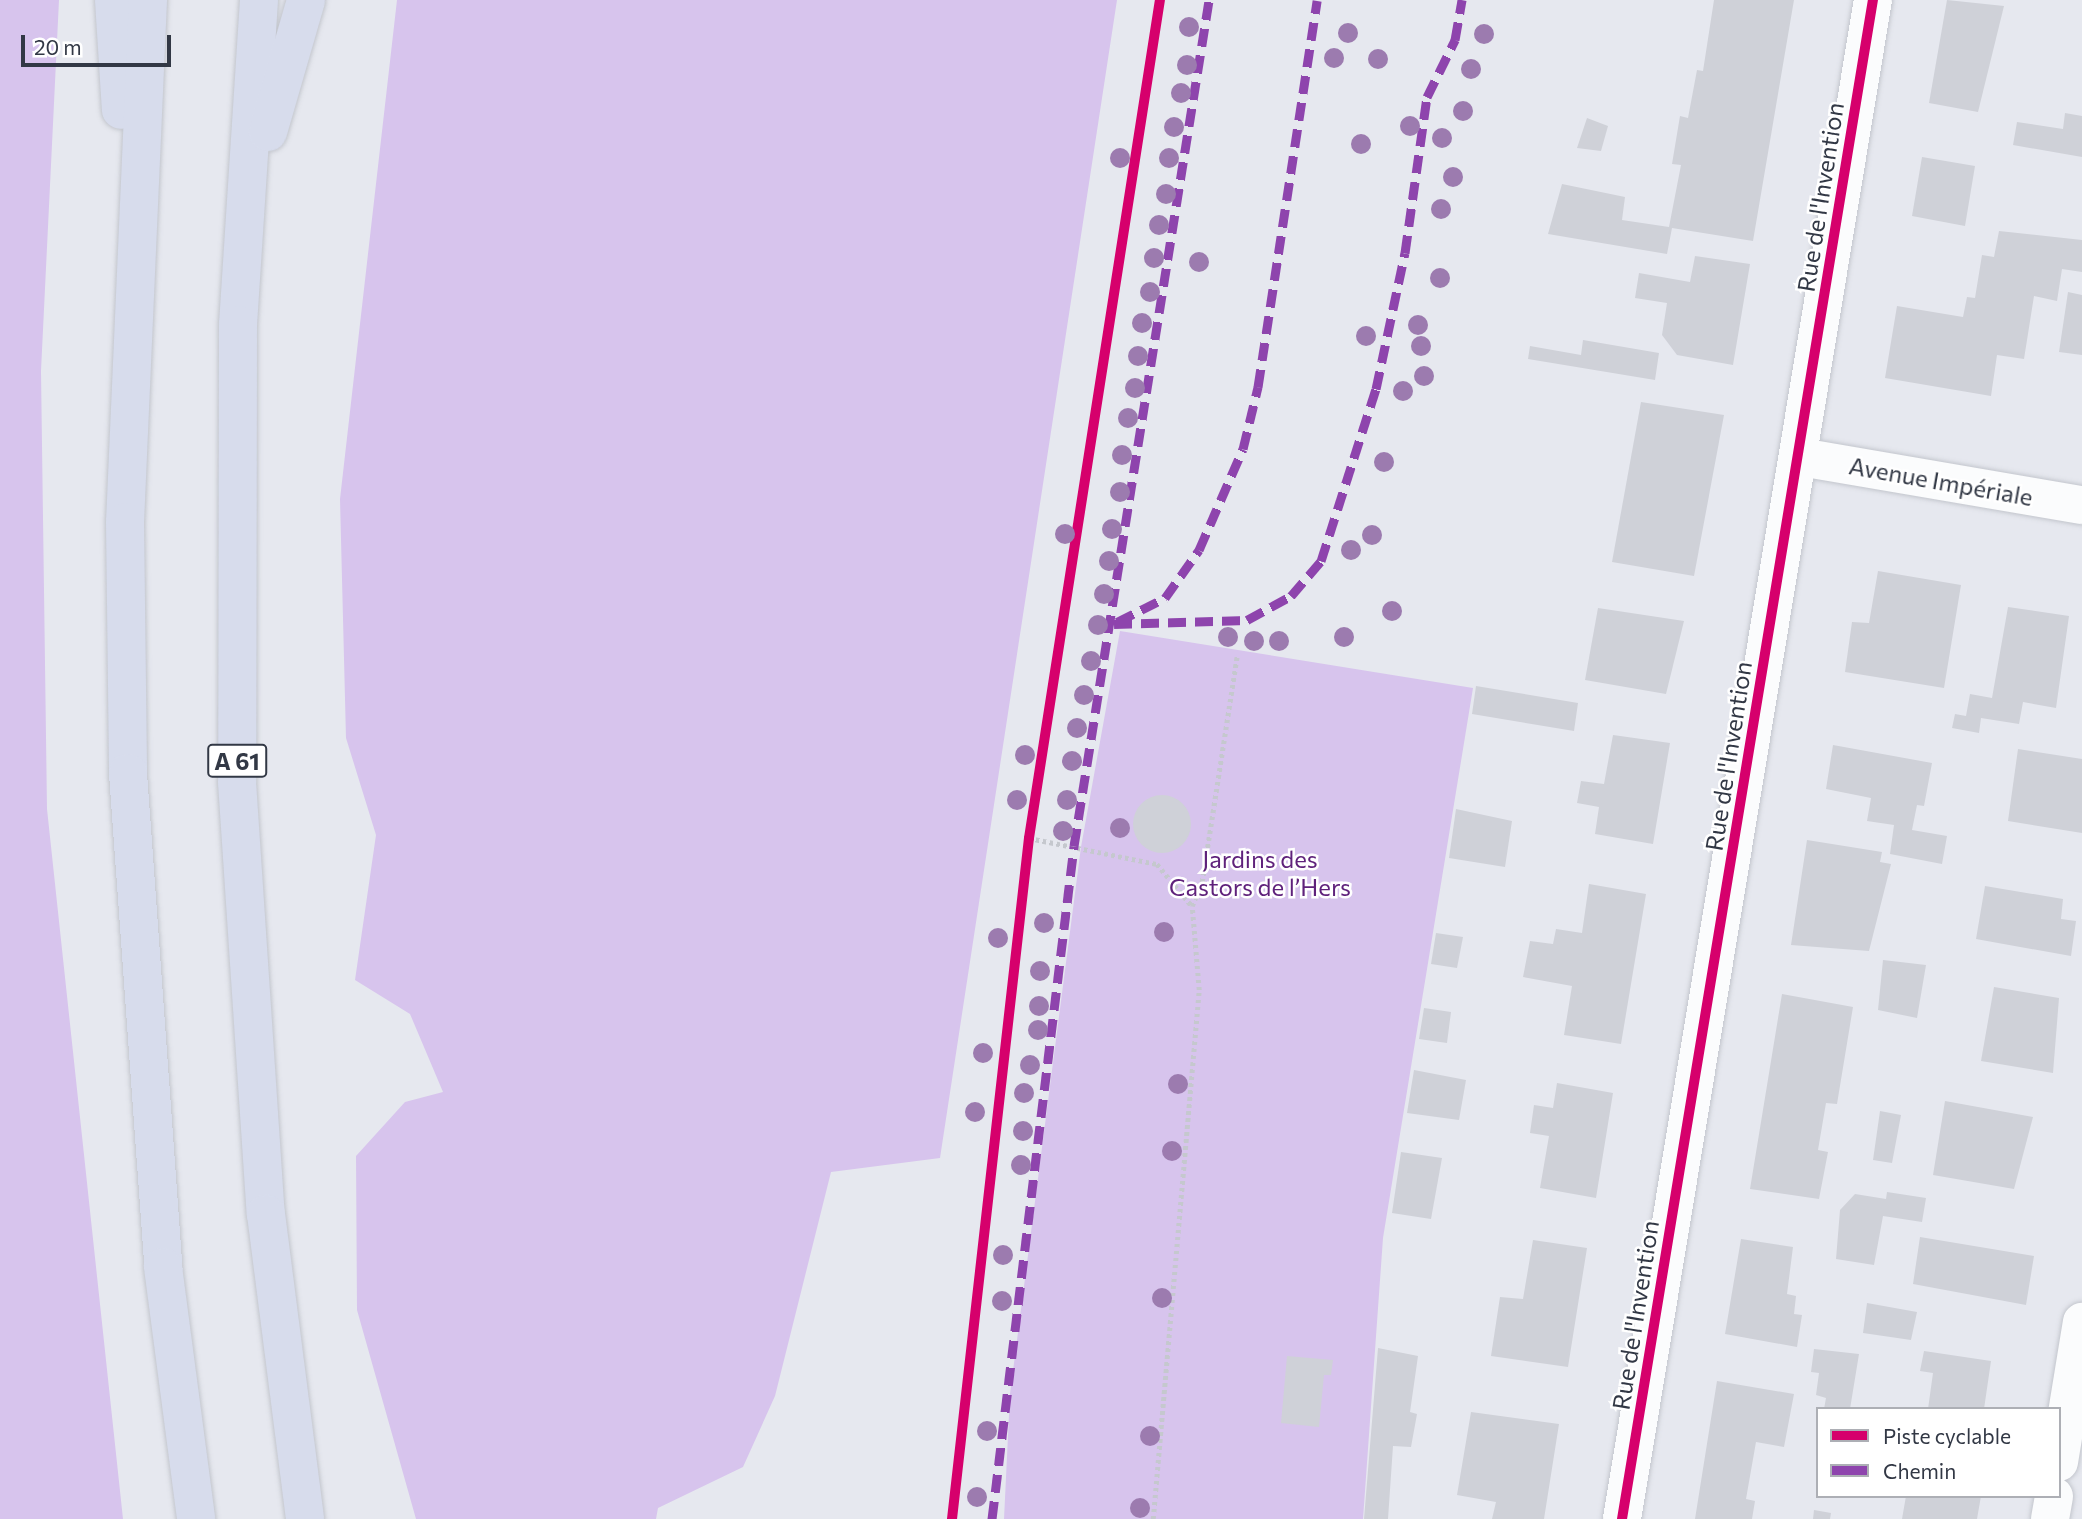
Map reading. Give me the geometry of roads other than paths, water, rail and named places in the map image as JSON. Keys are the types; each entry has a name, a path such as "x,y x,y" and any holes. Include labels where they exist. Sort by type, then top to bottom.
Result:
{"highway":[{"path":"114,0 133,291"},
{"path":"148,0 133,291 125,523 129,787 163,1267 196,1519"},
{"name":"A 61","path":"259,0 249,198 238,325 237,782 266,1214 304,1519"},
{"path":"249,198 306,0"}],"street":[{"name":"Rue de l'Invention","path":"1622,1519 1800,457 1873,0"},
{"name":"Avenue Impériale","path":"1800,457 2082,505"},
{"path":"2061,1450 2082,1322"},
{"path":"2050,1519 2054,1498"}],"park label":[{"name":"Jardins des Castors de l’Hers","path":"1260,873"}]}
